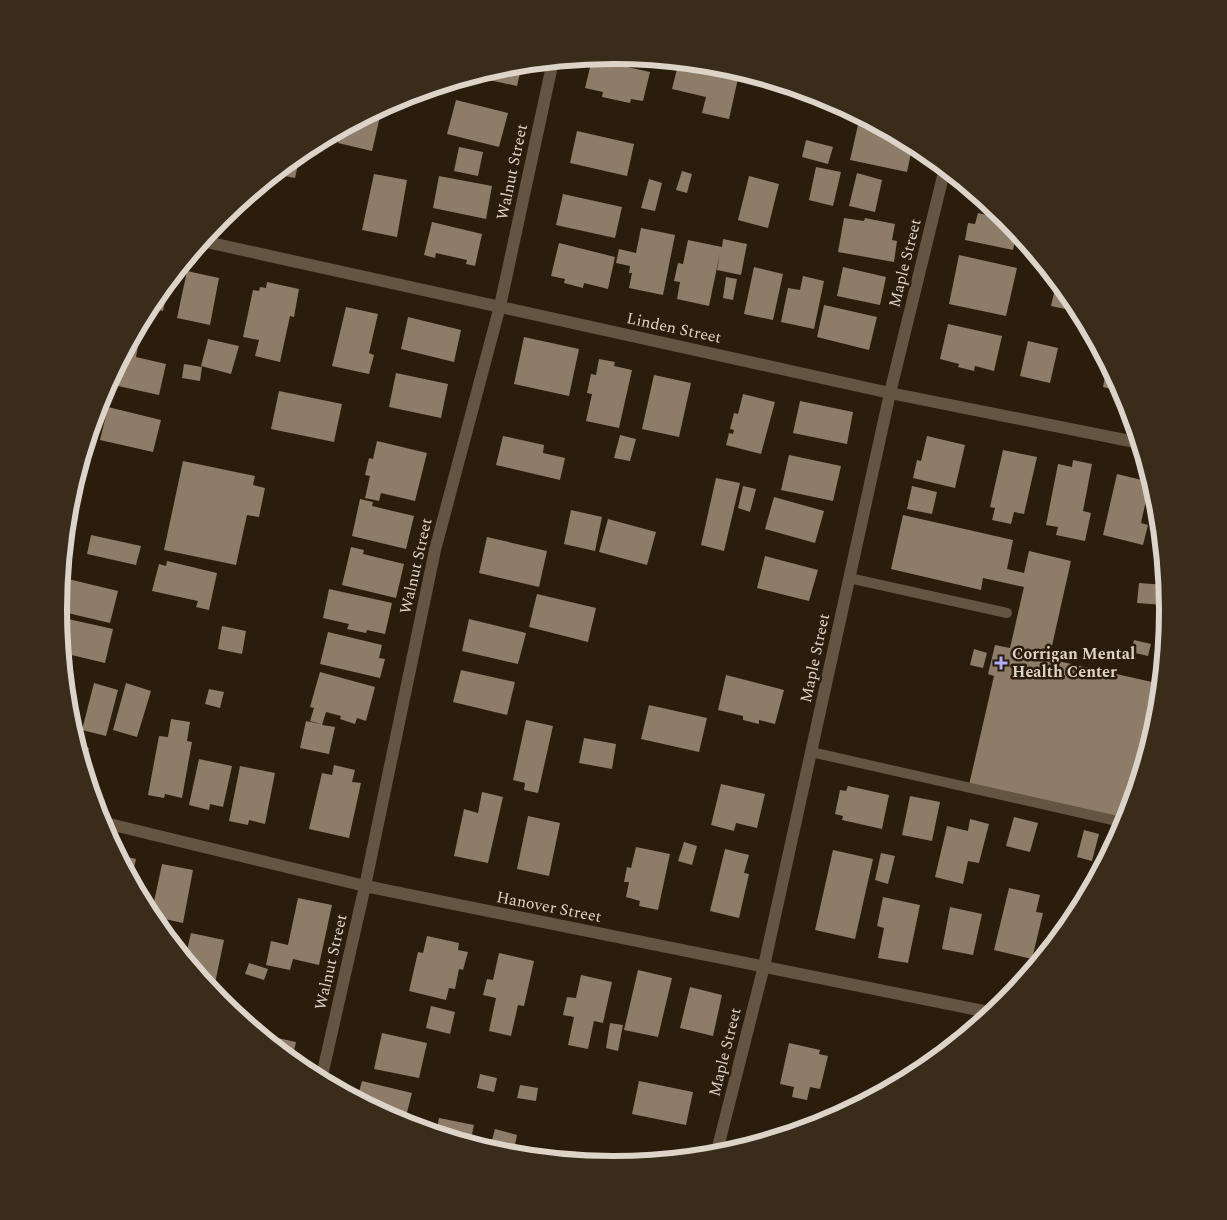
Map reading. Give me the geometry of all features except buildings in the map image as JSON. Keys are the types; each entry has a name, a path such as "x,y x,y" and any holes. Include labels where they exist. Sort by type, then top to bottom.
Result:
{"street":[{"name":"Walnut Street","path":"323,1072 365,886 435,550 500,306 552,67"},
{"name":"Maple Street","path":"718,1146 764,966 890,393 943,175"},
{"name":"Linden Street","path":"210,243 890,393 1133,442"},
{"name":"Hanover Street","path":"112,825 365,886 984,1011"}],"lane":[{"path":"849,578 1007,613"},
{"path":"811,752 1117,821"}],"place":[{"name":"Corrigan Mental Health Center","path":"1001,663"}]}
